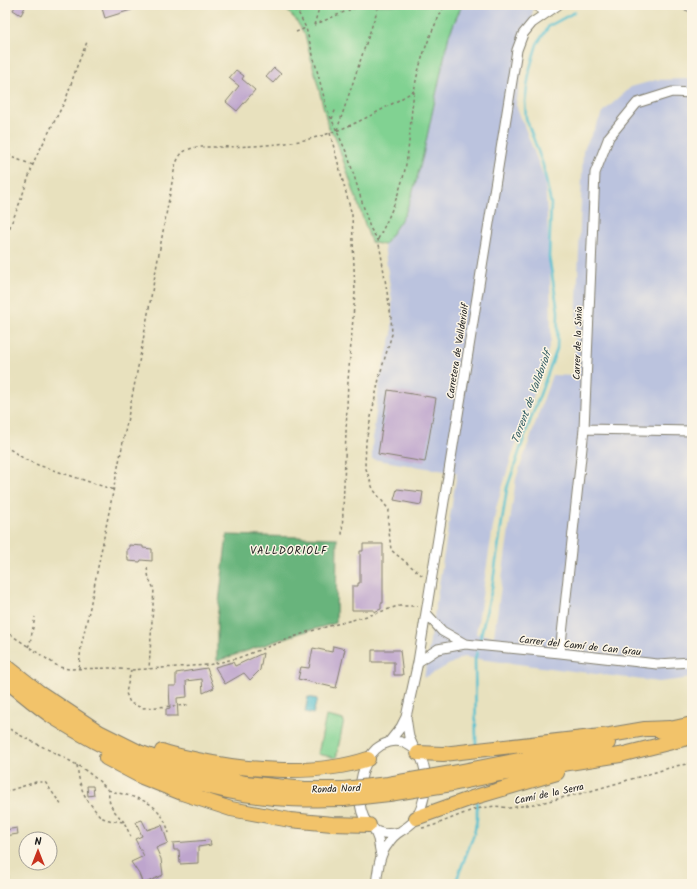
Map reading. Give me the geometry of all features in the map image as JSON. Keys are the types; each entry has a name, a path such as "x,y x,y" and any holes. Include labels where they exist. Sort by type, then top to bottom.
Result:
{"highway":[{"name":"Ronda Nord","path":"5,665 39,692 75,717 99,732 139,752 184,768 245,783 344,794"},
{"name":"Ronda Nord","path":"5,680 52,717 103,747 142,765 173,776 242,793 289,799 344,794 388,784 500,774 620,755 692,737"},
{"path":"52,717 62,730 99,754 142,777 182,793 231,809 290,820 372,827"},
{"path":"75,717 99,725 122,736 170,754 217,764 256,770 335,768 368,759"},
{"name":"Ronda Nord","path":"452,778 692,724"},
{"path":"416,750 443,754 610,735 645,729 670,728"},
{"path":"413,822 472,798 620,755"}],"street":[{"path":"535,5 546,12"},
{"name":"Carretera de Vallderiolf","path":"389,742 401,727 406,717 418,662 432,584 517,50 523,34 532,23 558,5"},
{"path":"686,5 692,7"},
{"name":"Carrer de la Sinia","path":"560,653 584,429 595,173 609,137 637,102 672,92 692,93"},
{"path":"584,429 692,431"},
{"name":"Carrer del Camí de Can Grau","path":"427,610 442,631 465,644"},
{"name":"Carrer del Camí de Can Grau","path":"418,662 438,649 465,644 657,664 692,662"},
{"name":"Carretera de Vallderiolf","path":"406,717 409,736 416,750"},
{"path":"376,884 381,856 388,844 413,822 424,798 426,783 423,764 416,750 411,746 400,742 389,742 376,749 368,759 360,783 359,794 363,815 372,827 378,839 381,856"},
{"path":"372,827 385,833 392,834 400,832"}],"path":[{"path":"290,5 299,14 306,28 328,109 348,156 370,228 378,240 392,317 392,334 380,374 366,441 365,466 373,488 389,510 388,522 391,550 422,574 432,584"},
{"path":"320,5 314,25 366,5"},
{"path":"337,130 379,5"},
{"path":"378,240 394,204 403,177 417,73 434,25 445,5"},
{"path":"296,32 306,28"},
{"path":"5,239 33,165 66,99 87,42"},
{"path":"79,668 81,646 114,490 175,166 180,154 188,149 197,147 252,146 293,142 330,133 379,112 414,91"},
{"path":"332,119 336,108"},
{"path":"330,133 352,216 355,292 348,381 342,536"},
{"path":"5,149 11,157 33,165"},
{"path":"5,446 38,466 114,490"},
{"path":"147,568 149,579 154,589 150,669"},
{"path":"5,631 59,667 131,670 208,665 238,658 307,632 371,615 398,606 427,610"},
{"path":"28,647 35,617"},
{"path":"131,670 126,693 130,703 142,708 189,705"},
{"path":"5,726 68,760 96,778 108,790 138,798 157,810 163,816 169,833"},
{"name":"Camí de la Serra","path":"413,822 419,829 432,826 475,810 495,806 509,808 540,803 587,792 676,766 692,763"},
{"path":"77,766 82,792 98,814 107,820 124,822"},
{"path":"5,792 36,782 45,782 62,806"},
{"path":"108,790 110,802 124,822 132,839"},
{"path":"5,818 7,825"},
{"path":"5,858 8,868 7,884"}],"shaded area":[{"path":"462,5 534,5 516,105 545,180 550,267 551,340 542,371 512,455 496,508 476,634 494,636 516,479 552,375 574,376 583,151 603,112 631,87 656,80 686,79 692,81 692,678 659,682 463,657 424,678 457,473 372,459 372,446 380,378 392,334 392,300 384,245 405,214 416,182 449,35"}],"green space":[{"path":"282,5 462,5 449,35 416,182 405,214 384,245 371,242 335,136 329,129 305,35 296,20"},
{"path":"227,535 337,538 336,623 300,633 217,661 217,619"},
{"path":"326,716 344,720 336,758 318,754"}],"water":[{"path":"308,697 317,699 313,714 305,712"}],"building":[{"path":"16,5 26,5 21,15 13,10"},
{"path":"101,5 144,5 144,6 105,18"},
{"path":"274,68 281,74 273,83 266,77"},
{"path":"236,70 244,76 242,79 255,90 237,111 226,102 239,86 229,78"},
{"path":"388,390 436,398 425,462 378,454"},
{"path":"397,489 423,492 421,505 394,500"},
{"path":"363,544 383,544 383,603 381,603 381,609 374,612 374,610 352,610 352,586 358,586 358,583 360,583 360,551 363,551"},
{"path":"129,545 143,546 143,548 152,549 152,561 128,561 127,549 129,549"},
{"path":"333,646 345,649 336,688 298,679 301,667 309,668 313,648 332,652"},
{"path":"372,650 400,650 403,675 394,675 394,662 372,662"},
{"path":"263,653 260,670 250,680 244,673 225,684 215,667 233,662 235,666"},
{"path":"207,668 214,688 203,693 202,679 186,681 187,697 177,698 178,716 166,716 166,709 170,708 169,686 176,686 176,673"},
{"path":"87,786 93,786 94,795 88,796"},
{"path":"142,820 147,830 162,825 168,843 156,848 161,859 163,875 143,884 139,874 131,862 144,856 135,839 142,836 136,822"},
{"path":"17,828 18,834 5,836 5,830"},
{"path":"210,840 211,845 198,847 198,863 180,864 179,850 174,850 173,843"}],"waterway":[{"name":"Torrent de Valldoriolf","path":"480,639 492,588 507,488 557,349 558,311 549,257 551,204 543,165 526,118 525,101 530,68 537,44 549,26 575,12"},
{"name":"Torrent de Valldoriolf","path":"476,745 475,659 477,652"},
{"name":"Torrent de Valldoriolf","path":"455,884 474,834 477,819 477,802"}],"district":[{"name":"VALLDORIOLF","path":"289,550"}]}
